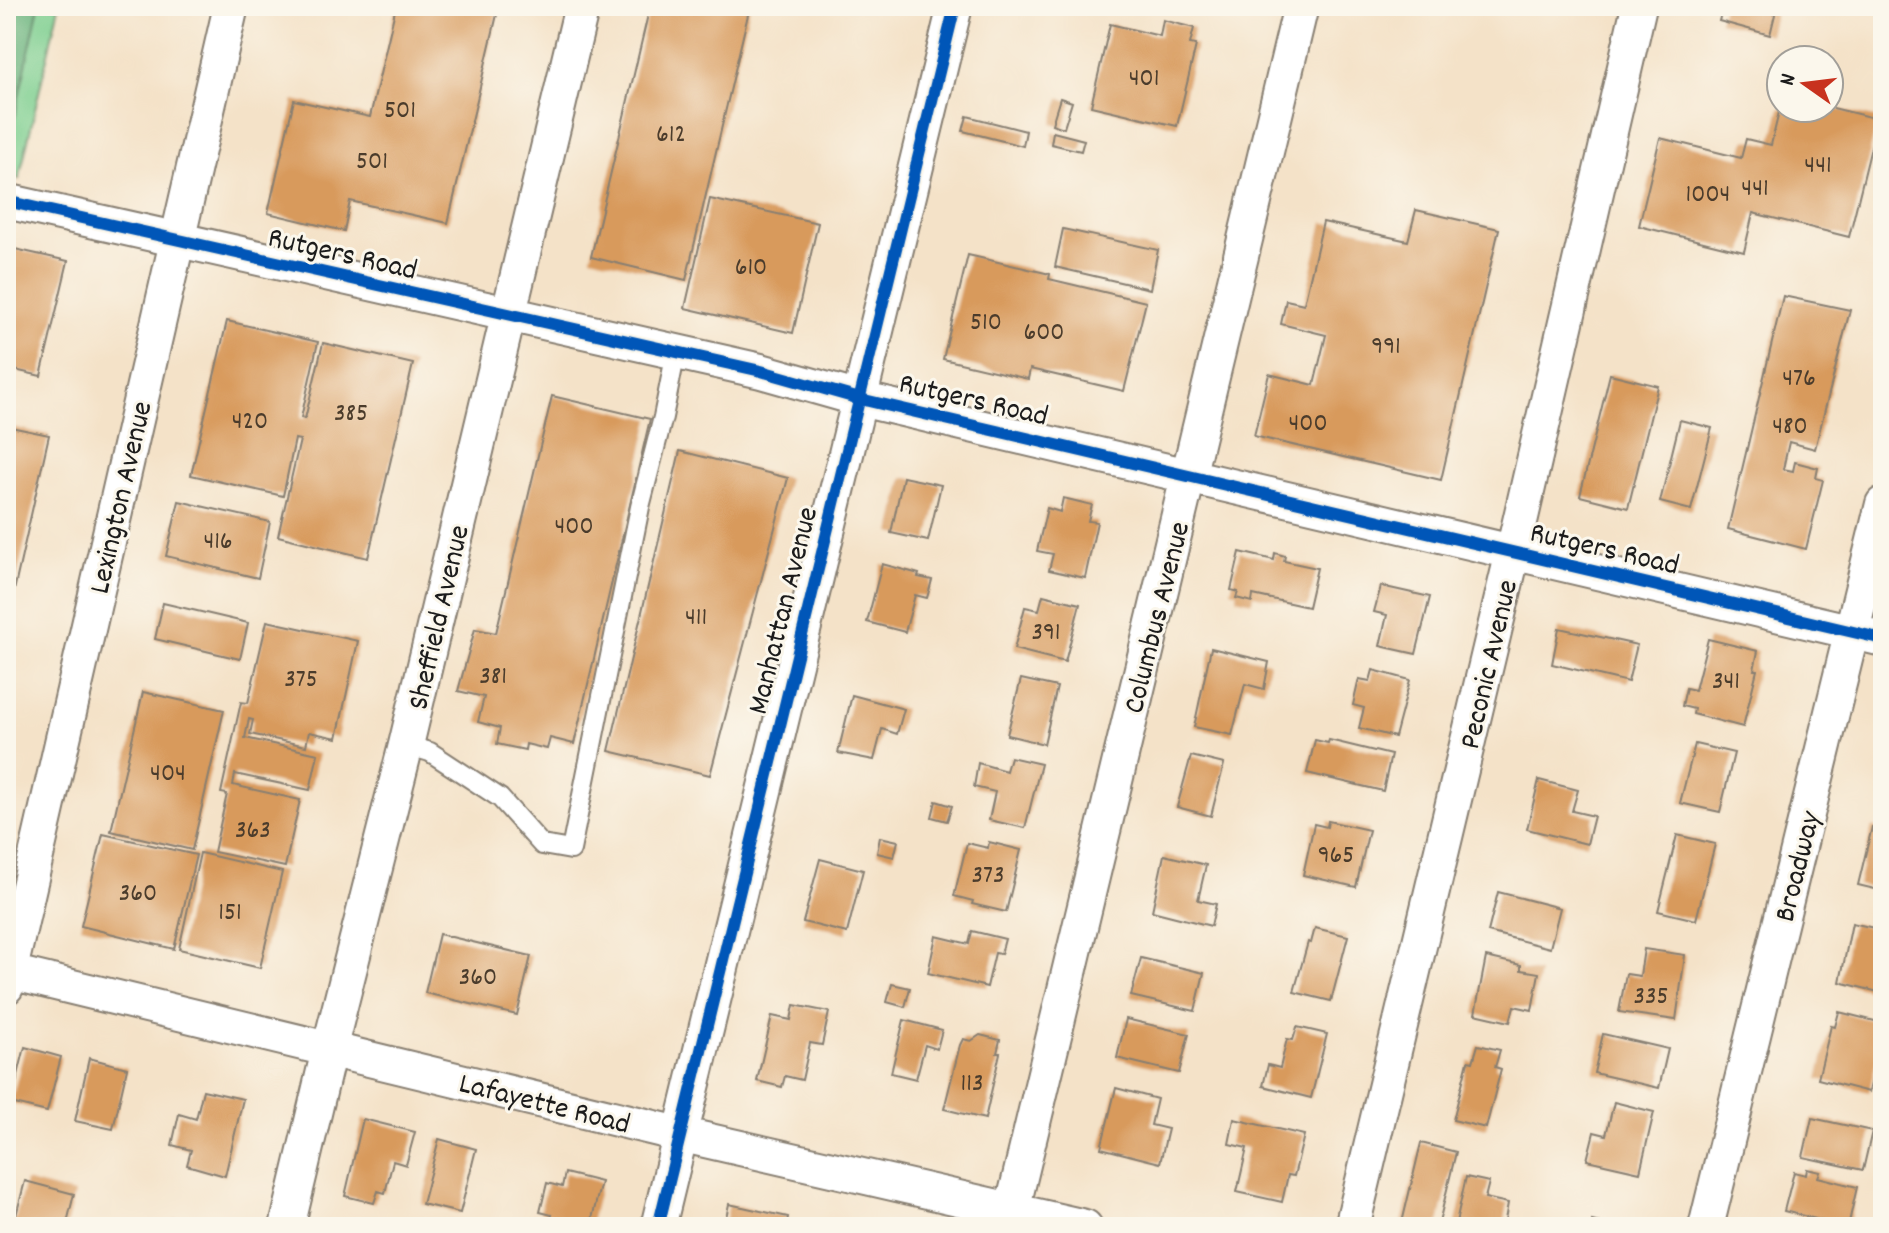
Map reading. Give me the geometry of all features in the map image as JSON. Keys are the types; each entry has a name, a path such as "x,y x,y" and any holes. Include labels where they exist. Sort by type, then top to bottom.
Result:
{"street":[{"name":"Lexington Avenue","path":"7,977 231,6"},
{"name":"Sheffield Avenue","path":"287,1227 406,745 582,6"},
{"name":"Manhattan Avenue","path":"658,1227 955,6"},
{"name":"Columbus Avenue","path":"1010,1219 1301,6"},
{"name":"Peconic Avenue","path":"1352,1227 1639,6"},
{"name":"Rutgers Road","path":"6,201 761,371 860,399 1868,635"},
{"name":"Broadway","path":"1706,1227 1868,635 1883,504"},
{"name":"Lafayette Road","path":"7,977 679,1134 1010,1219 1085,1227"}],"lane":[{"path":"406,745 430,752 500,798 542,845 571,850 640,507 676,352"}],"green space":[{"path":"6,6 59,6 19,179 6,176"},
{"path":"6,6 39,6 6,156"}],"building":[{"path":"396,6 499,6 448,223 350,201 344,231 268,213 294,100 370,117"},
{"path":"650,6 750,6 686,280 591,257"},
{"path":"1723,6 1777,6 1770,35 1719,21"},
{"path":"1163,20 1194,28 1190,44 1196,45 1177,126 1091,106 1110,24 1160,36"},
{"path":"1060,98 1072,102 1064,128 1052,124"},
{"path":"1845,111 1878,119 1849,237 1753,213 1744,252 1639,226 1660,138 1741,158 1746,139 1771,145 1776,124 1845,124"},
{"path":"967,116 1026,131 1023,146 963,131"},
{"path":"1053,132 1084,140 1081,151 1051,144"},
{"path":"710,199 818,223 793,333 685,308"},
{"path":"1416,210 1499,229 1441,480 1254,436 1269,374 1314,385 1326,335 1281,324 1286,300 1304,304 1323,222 1408,241"},
{"path":"1063,229 1158,250 1150,289 1055,267"},
{"path":"6,247 68,261 41,376 6,368"},
{"path":"968,255 1050,274 1049,279 1146,302 1124,391 1030,369 1028,379 943,359"},
{"path":"1783,296 1850,310 1815,449 1789,442 1783,469 1793,471 1795,462 1818,468 1816,478 1823,480 1806,549 1728,529"},
{"path":"227,321 318,342 301,418 305,419 323,343 413,364 368,558 278,536 300,440 295,439 283,496 191,475"},
{"path":"1610,374 1658,386 1628,508 1580,496"},
{"path":"552,396 650,419 574,744 550,738 547,749 526,744 525,750 497,744 500,728 478,722 484,697 458,691 475,629 496,633"},
{"path":"1680,420 1712,428 1691,510 1660,502"},
{"path":"6,426 49,435 7,622 6,622"},
{"path":"680,451 788,478 710,775 609,751"},
{"path":"903,477 941,485 928,541 891,533"},
{"path":"1063,498 1092,505 1088,521 1097,522 1085,578 1049,570 1053,554 1037,551 1047,508 1060,512"},
{"path":"179,501 270,522 258,578 166,556"},
{"path":"1240,552 1274,560 1275,553 1285,556 1284,561 1317,568 1308,607 1253,595 1252,602 1236,598 1238,592 1231,590"},
{"path":"882,564 932,580 927,598 915,595 905,632 867,622"},
{"path":"1381,586 1430,597 1416,654 1380,646 1387,615 1374,612"},
{"path":"1043,595 1080,604 1065,662 1014,649 1025,607 1039,610"},
{"path":"163,603 248,623 240,659 155,639"},
{"path":"267,621 358,641 337,738 309,732 306,746 250,734 253,720 249,719 245,738 318,754 310,790 235,774 233,785 300,800 285,867 214,852 227,794 221,793 241,702 248,703"},
{"path":"1559,628 1637,645 1628,682 1552,664"},
{"path":"1708,639 1758,651 1754,670 1757,670 1743,727 1693,714 1694,709 1682,706 1686,688 1695,690"},
{"path":"1211,648 1269,662 1264,689 1245,684 1232,735 1194,727"},
{"path":"1373,670 1410,680 1395,737 1359,728 1364,708 1353,705 1359,679 1370,681"},
{"path":"1021,679 1057,687 1044,744 1007,735"},
{"path":"143,692 224,710 192,850 111,831"},
{"path":"852,695 904,709 897,734 882,729 874,760 838,753"},
{"path":"1315,740 1328,743 1329,740 1391,755 1383,791 1307,773"},
{"path":"1695,744 1734,753 1720,812 1680,803"},
{"path":"1191,756 1224,764 1211,816 1177,807"},
{"path":"1010,757 1041,764 1025,828 989,820 995,792 974,787 978,763 1006,771"},
{"path":"1539,780 1578,790 1572,811 1594,816 1587,844 1527,829"},
{"path":"936,801 952,806 947,821 932,817"},
{"path":"1328,821 1369,830 1356,887 1303,875 1314,824 1327,827"},
{"path":"1872,827 1883,829 1883,891 1858,885"},
{"path":"103,834 196,855 174,949 81,926"},
{"path":"1677,835 1715,844 1696,920 1658,911"},
{"path":"880,837 898,841 894,857 877,853"},
{"path":"989,842 1021,850 1006,912 954,896 967,843 988,848"},
{"path":"200,853 282,872 260,968 179,949"},
{"path":"1164,855 1206,865 1198,900 1216,904 1211,926 1152,911"},
{"path":"820,859 863,870 847,933 803,922"},
{"path":"1498,892 1560,908 1550,948 1488,932"},
{"path":"1852,923 1883,930 1882,993 1840,982"},
{"path":"1315,928 1348,936 1331,1001 1294,992"},
{"path":"972,931 1005,939 1001,954 995,953 987,987 928,973 936,936 969,944"},
{"path":"439,934 531,956 517,1015 425,993"},
{"path":"1644,949 1685,955 1676,1020 1619,1012 1626,974 1640,976"},
{"path":"1486,957 1521,965 1521,970 1539,973 1532,1010 1514,1006 1510,1022 1475,1014"},
{"path":"1141,958 1204,973 1195,1011 1131,996"},
{"path":"892,984 910,988 905,1007 887,1002"},
{"path":"794,1005 829,1012 822,1045 810,1043 802,1080 785,1076 782,1087 757,1081 772,1016 791,1020"},
{"path":"1839,1012 1883,1023 1869,1092 1818,1079 1831,1026 1835,1027"},
{"path":"1126,1019 1189,1034 1179,1073 1117,1058"},
{"path":"904,1020 942,1030 937,1049 925,1045 916,1079 891,1073"},
{"path":"1297,1027 1327,1034 1311,1098 1263,1086 1268,1065 1280,1068 1287,1039 1293,1040"},
{"path":"1603,1034 1668,1049 1659,1088 1594,1073"},
{"path":"980,1035 1000,1040 997,1053 1000,1053 985,1119 944,1109 960,1045 963,1039 971,1041"},
{"path":"1478,1045 1500,1050 1495,1067 1501,1069 1486,1128 1453,1120 1468,1061 1473,1062"},
{"path":"25,1047 61,1057 47,1112 11,1103"},
{"path":"89,1058 127,1068 113,1129 75,1121"},
{"path":"1116,1088 1157,1099 1151,1125 1168,1129 1160,1163 1101,1148"},
{"path":"203,1090 243,1099 225,1176 187,1165 191,1150 172,1145 179,1114 196,1119"},
{"path":"1614,1102 1654,1112 1640,1172 1587,1160 1594,1132 1606,1135"},
{"path":"1812,1118 1872,1131 1863,1170 1803,1157"},
{"path":"363,1119 415,1132 406,1165 393,1161 385,1193 378,1191 374,1203 345,1196"},
{"path":"1234,1119 1304,1135 1294,1176 1288,1175 1282,1202 1237,1192 1247,1148 1229,1144"},
{"path":"439,1139 476,1149 460,1213 422,1204"},
{"path":"1421,1143 1456,1152 1438,1227 1401,1227"},
{"path":"1807,1169 1820,1172 1818,1177 1857,1187 1848,1227 1784,1211 1794,1172 1806,1175"},
{"path":"565,1173 601,1182 590,1227 549,1227 552,1215 540,1212 547,1183 562,1187"},
{"path":"1466,1177 1489,1182 1485,1198 1508,1203 1505,1220 1518,1223 1517,1227 1455,1227"},
{"path":"25,1181 74,1194 66,1227 13,1227"},
{"path":"729,1204 788,1217 786,1227 724,1227"},
{"path":"174,1218 205,1226 205,1227 172,1227"},
{"path":"1592,1221 1612,1226 1612,1227 1591,1227"}],"cycle path":[{"path":"658,1227 955,6"},
{"path":"6,201 761,371 860,399 1883,639"}]}
